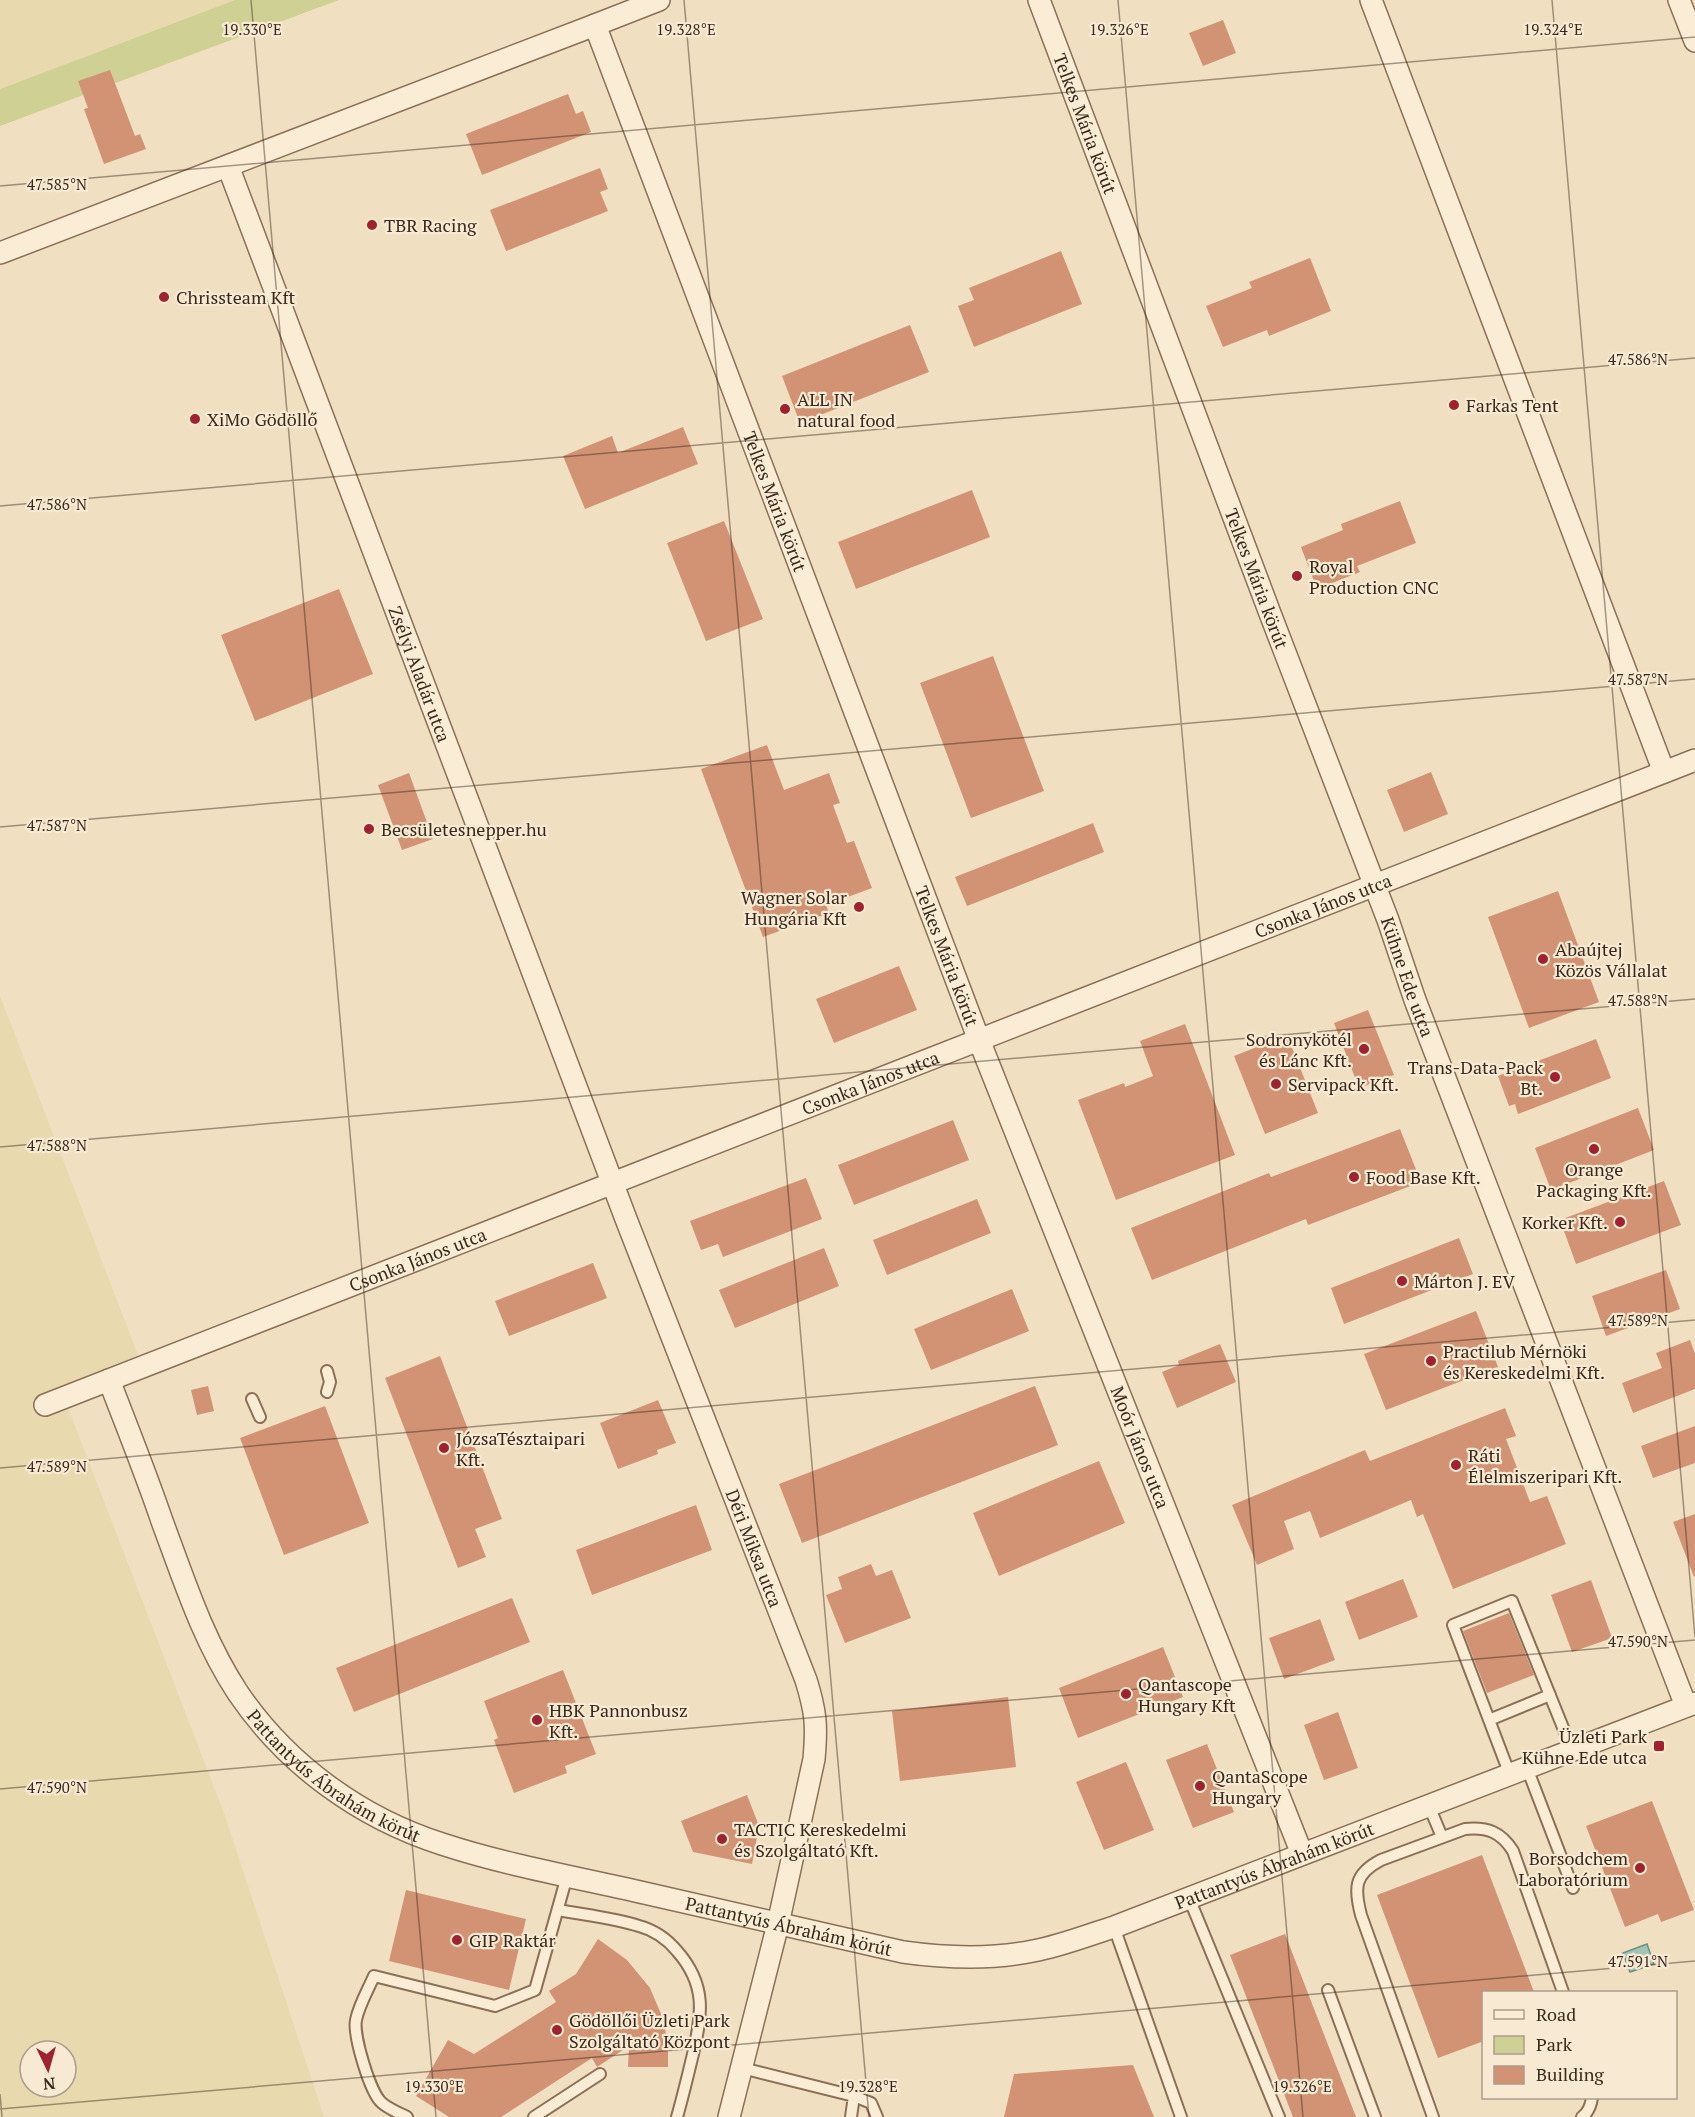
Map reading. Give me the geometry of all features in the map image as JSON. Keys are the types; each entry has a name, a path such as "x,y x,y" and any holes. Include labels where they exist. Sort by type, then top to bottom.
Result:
{"street":[{"path":"0,253 659,0"},
{"name":"Telkes Mária körút","path":"1039,0 1374,885"},
{"path":"1371,0 1664,772"},
{"path":"1679,0 1695,41"},
{"name":"Telkes Mária körút","path":"595,25 978,1040"},
{"name":"Zsélyi Aladár utca","path":"228,166 613,1183"},
{"name":"Csonka János utca","path":"45,1405 1695,760"},
{"name":"Kühne Ede utca","path":"1374,885 1413,995 1691,1705"},
{"name":"Moór János utca","path":"978,1040 1302,1854"},
{"name":"Déri Miksa utca","path":"613,1183 802,1670 815,1709 817,1732 814,1759 778,1924 729,2117"},
{"name":"Pattantyús Ábrahám körút","path":"110,1380 193,1607 222,1666 239,1694 277,1742 297,1762 326,1784 352,1801 410,1832 441,1844 567,1876 903,1952 961,1958 984,1957 1034,1951 1114,1927 1691,1705"}],"lane":[{"path":"327,1371 330,1382 327,1392"},
{"path":"252,1400 260,1417"},
{"path":"1572,1750 1512,1600 1453,1625 1489,1720 1518,1771 1573,1888"},
{"path":"1489,1720 1550,1695"},
{"path":"1429,1806 1442,1837"},
{"path":"1433,2117 1361,1915 1356,1888 1368,1866 1466,1829 1480,1828 1505,1839 1513,1851 1563,1991"},
{"path":"406,2117 382,2103 374,2093 357,2038 355,2028 357,2017 374,1976 495,2006 535,1990 567,1876"},
{"path":"1189,1898 1279,2117"},
{"path":"558,1910 640,1926 658,1934 672,1945 692,1970 701,2002 700,2022 677,2117"},
{"path":"1114,1927 1181,2117"},
{"path":"1328,1990 1375,2117"},
{"path":"742,2068 854,2096 872,2103 877,2117"},
{"path":"534,2117 600,2074"},
{"path":"850,2117 854,2096"},
{"path":"1582,2117 1592,2099"}],"shaded area":[{"path":"0,0 235,0 0,89"},
{"path":"0,996 138,1355 60,1387 224,1813 324,2117 0,2117"},
{"path":"1647,1944 1654,1964 1630,1972 1623,1953"}],"green space":[{"path":"235,0 339,0 0,126 0,89"}],"building":[{"path":"1223,20 1236,53 1203,66 1189,33"},
{"path":"110,70 135,136 140,134 146,149 104,164 84,109 88,108 78,81"},
{"path":"568,94 576,114 583,111 591,132 482,175 466,134"},
{"path":"600,168 608,189 600,192 608,211 506,251 490,210"},
{"path":"1061,251 1082,304 974,347 958,306 974,300 969,288"},
{"path":"1310,258 1331,311 1269,336 1267,330 1223,347 1206,306 1252,288 1249,282"},
{"path":"910,325 929,372 800,423 782,376"},
{"path":"683,427 698,464 585,509 563,456 612,436 618,453"},
{"path":"972,490 990,537 856,589 838,542"},
{"path":"1400,501 1416,543 1357,566 1360,572 1317,589 1301,547 1343,530 1341,524"},
{"path":"724,521 763,619 706,641 667,543"},
{"path":"339,589 373,674 255,721 221,635"},
{"path":"993,656 1044,791 971,818 920,683"},
{"path":"767,745 784,790 829,773 840,803 833,805 847,843 854,841 872,888 826,905 829,913 763,937 701,769"},
{"path":"1431,772 1448,814 1404,832 1387,790"},
{"path":"409,773 433,839 402,850 378,785"},
{"path":"1093,823 1104,852 967,906 955,877"},
{"name":"Abaújtej Közös Vállalat","path":"1558,891 1599,1002 1529,1028 1488,917"},
{"path":"899,966 917,1010 834,1043 816,999"},
{"name":"Sodronykötél és Lánc Kft.","path":"1368,1010 1394,1075 1359,1088 1334,1023"},
{"path":"1185,1024 1235,1155 1116,1200 1078,1100 1124,1083 1125,1087 1153,1076 1140,1041"},
{"name":"Servipack Kft.","path":"1287,1035 1318,1113 1265,1134 1234,1056"},
{"name":"Trans-Data-Pack Bt.","path":"1596,1039 1611,1078 1518,1114 1515,1104 1509,1106 1498,1076"},
{"name":"Orange Packaging Kft.","path":"1638,1108 1654,1150 1551,1190 1535,1148"},
{"path":"953,1120 969,1160 854,1205 838,1165"},
{"path":"1400,1129 1421,1182 1308,1225 1306,1219 1152,1280 1131,1228 1269,1173 1271,1177"},
{"path":"806,1178 822,1219 723,1257 718,1244 701,1250 690,1221"},
{"name":"Korker Kft.","path":"1664,1181 1681,1225 1576,1264 1560,1220"},
{"path":"977,1199 991,1233 887,1275 873,1240"},
{"name":"Márton J. EV","path":"1459,1238 1473,1274 1344,1324 1331,1288"},
{"path":"824,1248 839,1286 735,1328 719,1290"},
{"path":"593,1263 607,1298 509,1336 495,1301"},
{"path":"1666,1270 1680,1309 1606,1336 1592,1296"},
{"path":"1012,1289 1029,1331 931,1370 914,1329"},
{"name":"Practilub Mérnöki és Kereskedelmi Kft.","path":"1476,1311 1498,1367 1386,1410 1364,1354"},
{"path":"1690,1340 1695,1354 1695,1389 1633,1413 1622,1383 1662,1368 1656,1353"},
{"path":"1220,1344 1236,1382 1177,1408 1162,1372 1179,1365 1178,1361"},
{"name":"JózsaTésztaipari Kft.","path":"440,1356 502,1519 475,1529 486,1557 458,1568 385,1378"},
{"path":"208,1386 214,1411 197,1415 191,1390"},
{"path":"1035,1386 1058,1445 802,1543 779,1484"},
{"path":"658,1400 676,1443 657,1450 658,1454 618,1469 600,1423"},
{"path":"325,1406 369,1523 284,1555 240,1438"},
{"path":"1505,1408 1516,1436 1506,1439 1530,1502 1547,1496 1566,1544 1453,1589 1423,1514 1417,1517 1411,1500 1320,1538 1310,1511 1284,1521 1294,1549 1257,1565 1232,1505 1365,1450 1370,1461"},
{"path":"1695,1426 1695,1463 1653,1478 1641,1446"},
{"path":"1099,1461 1125,1523 999,1576 973,1513"},
{"path":"696,1505 712,1550 592,1595 576,1550"},
{"path":"1695,1514 1695,1576 1694,1577 1673,1522"},
{"path":"871,1564 876,1576 892,1570 911,1618 845,1643 826,1595 842,1589 838,1577"},
{"path":"1403,1579 1418,1617 1359,1640 1345,1602"},
{"path":"1591,1580 1612,1638 1572,1652 1551,1595"},
{"path":"512,1598 530,1642 354,1712 336,1668"},
{"path":"1509,1613 1534,1675 1487,1693 1463,1631"},
{"path":"1320,1619 1335,1660 1284,1679 1269,1638"},
{"path":"1163,1647 1183,1697 1078,1738 1059,1688"},
{"name":"HBK Pannonbusz Kft.","path":"563,1670 596,1754 565,1766 567,1773 514,1793 494,1740 498,1738 484,1701"},
{"path":"1008,1697 1016,1767 900,1781 892,1711"},
{"path":"1338,1712 1358,1768 1324,1780 1304,1725"},
{"name":"QantaScope Hungary","path":"1207,1744 1234,1812 1193,1828 1166,1760"},
{"path":"1126,1762 1154,1830 1104,1850 1076,1782"},
{"name":"TACTIC Kereskedelmi és Szolgáltató Kft.","path":"747,1795 759,1826 752,1864 693,1852 681,1821"},
{"name":"Borsodchem Laboratórium","path":"1652,1801 1694,1910 1661,1922 1658,1914 1625,1927 1586,1826"},
{"path":"1482,1855 1534,1991 1482,1991 1482,2042 1438,2058 1377,1895"},
{"name":"GIP Raktár","path":"406,1890 526,1919 509,1990 389,1961"},
{"path":"1285,1934 1356,2117 1293,2117 1230,1955"},
{"name":"Gödöllői Üzleti Park Szolgáltató Központ","path":"598,1939 627,1960 650,1988 664,2021 668,2067 628,2067 629,2046 597,2067 592,2058 501,2117 449,2117 416,2096 448,2040 474,2054 556,2002 549,1991 576,1974"},
{"path":"1133,2065 1154,2117 1004,2117 1014,2074"}],"place":[{"name":"TBR Racing","path":"372,225"},
{"name":"Chrissteam Kft","path":"164,297"},
{"name":"Farkas Tent","path":"1454,405"},
{"name":"ALL IN natural food","path":"785,409"},
{"name":"XiMo Gödöllő","path":"195,419"},
{"name":"Royal Production CNC","path":"1297,576"},
{"name":"Becsületesnepper.hu","path":"369,829"},
{"name":"Wagner Solar Hungária Kft","path":"859,907"},
{"name":"Abaújtej Közös Vállalat","path":"1543,959"},
{"name":"Sodronykötél és Lánc Kft.","path":"1364,1049"},
{"name":"Trans-Data-Pack Bt.","path":"1555,1077"},
{"name":"Servipack Kft.","path":"1276,1084"},
{"name":"Orange Packaging Kft.","path":"1594,1149"},
{"name":"Food Base Kft.","path":"1354,1177"},
{"name":"Korker Kft.","path":"1620,1222"},
{"name":"Márton J. EV","path":"1402,1281"},
{"name":"Practilub Mérnöki és Kereskedelmi Kft.","path":"1431,1361"},
{"name":"JózsaTésztaipari Kft.","path":"444,1448"},
{"name":"Ráti Élelmiszeripari Kft.","path":"1456,1465"},
{"name":"Qantascope Hungary Kft","path":"1126,1694"},
{"name":"HBK Pannonbusz Kft.","path":"537,1720"},
{"name":"Üzleti Park Kühne Ede utca","path":"1659,1746"},
{"name":"QantaScope Hungary","path":"1200,1786"},
{"name":"TACTIC Kereskedelmi és Szolgáltató Kft.","path":"722,1839"},
{"name":"Borsodchem Laboratórium","path":"1640,1868"},
{"name":"GIP Raktár","path":"457,1940"},
{"name":"Gödöllői Üzleti Park Szolgáltató Központ","path":"557,2030"}]}
